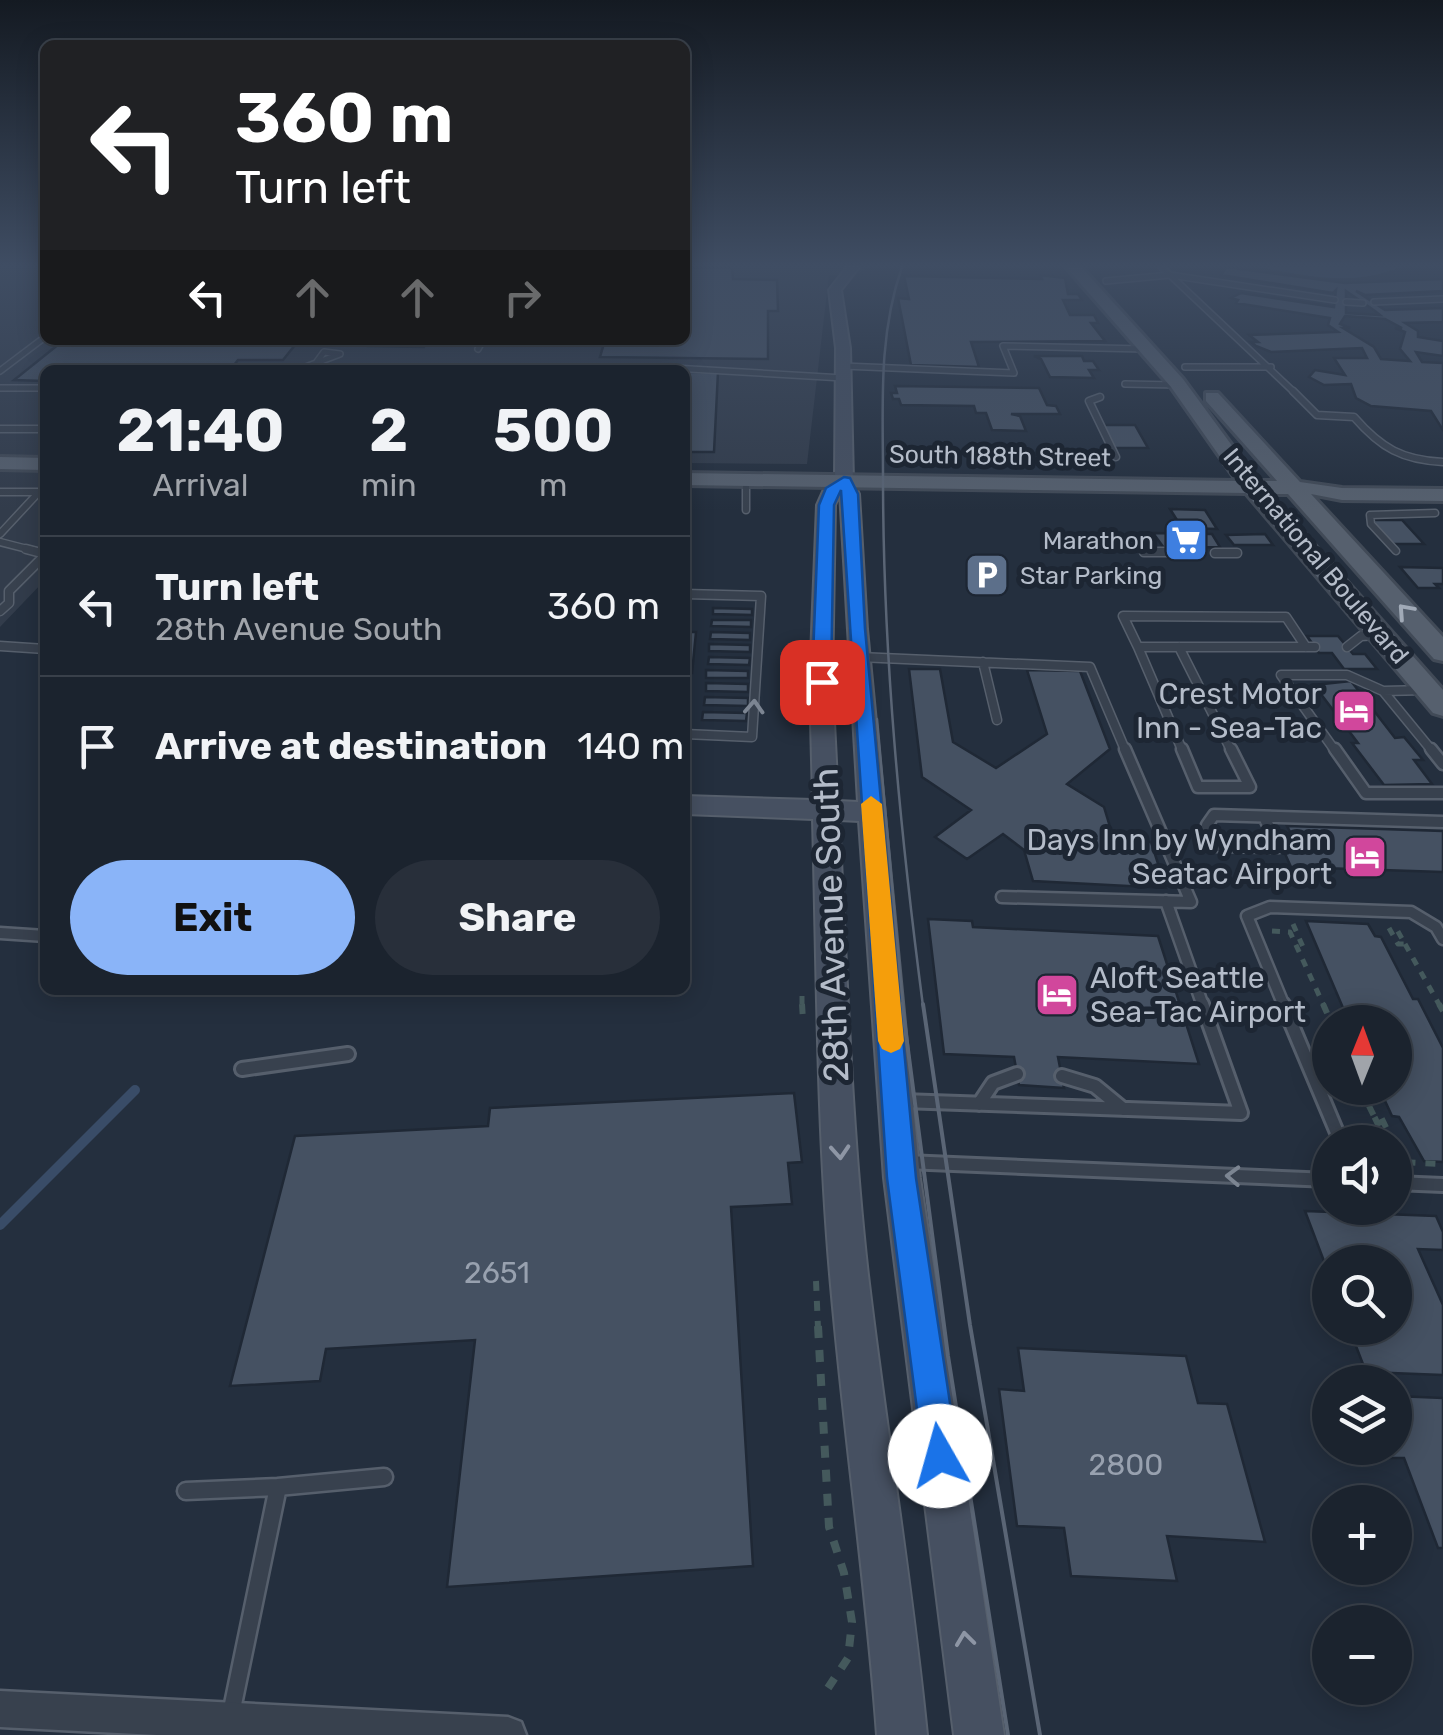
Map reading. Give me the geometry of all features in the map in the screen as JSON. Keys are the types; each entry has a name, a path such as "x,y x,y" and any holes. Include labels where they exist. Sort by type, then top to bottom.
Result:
{"main road":[{"path":"841,348 844,481"},
{"name":"International Boulevard","path":"1159,348 1252,487 1408,668 1438,694"},
{"name":"International Boulevard","path":"1145,349 1181,376 1304,488 1443,654"},
{"path":"0,463 40,464"},
{"path":"0,475 40,486"},
{"name":"South 188th Street","path":"690,479 1304,488 1439,504"},
{"name":"28th Avenue South","path":"902,1735 893,1628 845,1228 821,665 826,505 831,491 844,481 850,494 859,656 901,1162 979,1735"},
{"name":"South 188th Street","path":"1304,488 1332,483 1443,484"},
{"path":"690,804 872,812"}],"street":[{"path":"0,1710 508,1735"}],"lane":[{"path":"0,371 30,348"},
{"path":"690,368 1014,373 1004,348"},
{"path":"1096,348 1145,349"},
{"path":"1250,348 1317,416 1354,416 1379,445 1398,458 1443,462"},
{"path":"311,365 316,363"},
{"path":"1125,384 1271,367"},
{"path":"0,388 40,388"},
{"path":"1100,397 1088,402 1116,456"},
{"path":"0,429 40,429"},
{"path":"746,480 746,510"},
{"path":"0,492 40,487"},
{"path":"0,534 40,490"},
{"path":"1396,552 1371,524 1370,515 1439,504"},
{"path":"0,542 40,553"},
{"path":"1144,552 1183,552"},
{"path":"1216,553 1237,553"},
{"path":"0,611 8,603 10,592 40,559"},
{"path":"690,594 761,596 752,737 690,734"},
{"path":"1138,647 1179,647 1310,647 1286,617 1123,616 1198,787 1250,788 1179,647"},
{"path":"1347,647 1361,636 1379,635"},
{"path":"0,646 40,649"},
{"path":"859,656 1090,667 1191,902 1002,897"},
{"path":"983,662 997,720"},
{"path":"1438,694 1383,691 1347,676 1281,675 1366,793 1443,792"},
{"path":"1383,691 1443,764"},
{"path":"1264,816 1279,847 1216,846 1207,826 1214,815 1264,816 1443,822"},
{"path":"896,1100 1241,1114 1166,902"},
{"path":"1334,1125 1247,916 1270,907 1411,912 1426,919 1443,939"},
{"path":"0,933 40,936"},
{"path":"242,1069 348,1054"},
{"path":"979,1104 985,1088 1000,1076 1017,1074"},
{"path":"1062,1076 1082,1078 1100,1087 1124,1109"},
{"path":"901,1162 1312,1179"},
{"path":"1412,1184 1443,1185"},
{"path":"186,1491 384,1476"},
{"path":"229,1720 278,1487"}],"path":[{"path":"1253,931 1290,932 1323,1005"},
{"path":"1405,944 1443,1011"},
{"path":"1368,1105 1378,1125"},
{"path":"1374,1116 1381,1117 1385,1125"},
{"path":"1412,1162 1443,1164"}],"shaded area":[{"path":"0,348 821,348 807,464 690,463 690,365 40,365 40,585 0,627"}],"building":[{"path":"54,348 293,348 283,360 238,360 234,365 40,365 40,381 14,380"},
{"path":"603,348 768,348 768,359 600,357"},
{"path":"908,348 973,348 979,367 911,365"},
{"path":"1261,348 1375,348 1381,359 1410,361 1400,348 1443,348 1443,356 1416,352 1422,362 1443,363 1443,430 1431,411 1371,406 1356,398 1351,384 1324,385 1309,377 1315,370 1345,375 1334,358 1367,358 1362,348 1271,352"},
{"path":"1034,356 1082,356 1084,361 1093,361 1099,370 1089,370 1094,378 1050,377 1041,359"},
{"path":"690,372 718,372 714,452 690,452"},
{"path":"895,386 1039,388 1047,405 1056,406 1060,414 1011,414 1020,416 1026,431 992,430 986,413 976,413 974,406 901,405 891,393 897,393"},
{"path":"1101,425 1135,425 1148,448 1114,448"},
{"path":"1170,509 1205,510 1217,529 1182,528"},
{"path":"1371,520 1402,520 1424,544 1392,544"},
{"name":"Marathon","path":"1153,533 1212,534 1220,547 1164,548"},
{"path":"1265,534 1273,545 1234,545 1226,535"},
{"path":"1400,567 1443,568 1443,584 1435,584 1439,588 1418,588"},
{"path":"713,608 752,609 752,615 713,614"},
{"path":"712,620 751,620 751,627 711,626"},
{"path":"690,632 696,632 692,673"},
{"path":"711,632 750,633 750,640 710,639"},
{"path":"1307,636 1338,636 1353,654 1365,654 1377,669 1344,669 1332,653 1319,653"},
{"path":"709,644 750,645 750,652 709,651"},
{"path":"709,657 750,658 749,665 708,664"},
{"path":"909,669 940,669 953,742 996,768 1047,734 1027,670 1080,671 1110,749 1067,784 1104,807 1114,840 1151,842 1166,888 1033,881 1024,850 1003,834 967,859 935,837 971,810 922,777"},
{"path":"706,670 748,671 748,678 706,678"},
{"name":"Crest Motor Inn - Sea-Tac","path":"1351,681 1395,738 1404,737 1423,760 1414,760 1432,784 1384,785 1314,685"},
{"path":"706,683 748,684 748,692 706,691"},
{"path":"705,697 748,698 748,706 704,705"},
{"path":"703,712 747,713 746,721 702,720"},
{"name":"Days Inn by Wyndham Seatac Airport","path":"1287,826 1443,831 1443,872 1291,867 1282,847 1298,847"},
{"name":"Aloft Seattle Sea-Tac Airport","path":"928,919 972,921 973,927 1158,936 1199,1064 1058,1057 1064,1088 1019,1085 1014,1057 944,1054"},
{"path":"1306,921 1368,924 1375,936 1381,937 1413,999 1418,999 1443,1048 1443,1162 1424,1161 1412,1140 1412,1125 1404,1125 1399,1117 1392,1116 1387,1105 1412,1105 1412,1005 1342,1005"},
{"path":"794,1093 802,1162 788,1163 792,1204 731,1207 753,1566 447,1587 475,1340 326,1349 320,1381 230,1386 295,1136 488,1126 490,1108"},
{"path":"1305,1211 1312,1211 1312,1225 1412,1225 1412,1215 1436,1216 1443,1232 1443,1250 1418,1249 1443,1305 1443,1375 1412,1374 1412,1365 1363,1365 1356,1345 1412,1345 1412,1245 1318,1245"},
{"path":"1018,1348 1186,1356 1198,1403 1227,1404 1265,1542 1167,1536 1177,1581 1071,1576 1064,1528 1017,1526 999,1389 1024,1391"},
{"path":"1412,1397 1443,1398 1443,1548 1438,1548 1407,1465 1412,1465"}],"waterway":[{"path":"0,1225 135,1090"}],"tram line":[{"path":"885,348 886,610 894,742 923,1006"},
{"path":"877,719 903,1006"},
{"path":"902,1004 948,1356 1008,1735"},
{"path":"923,1004 970,1325 1040,1735"}],"slow traffic":[{"path":"871,804 891,1041"}],"place":[{"name":"Marathon","path":"1186,540"},
{"name":"Star Parking","path":"987,575"},
{"name":"Crest Motor Inn - Sea-Tac","path":"1354,711"},
{"name":"Days Inn by Wyndham Seatac Airport","path":"1365,857"},
{"name":"Aloft Seattle Sea-Tac Airport","path":"1057,995"}],"route":[{"path":"822,682 826,505 831,491 844,481 850,494 856,629 902,1178 940,1456"}]}
